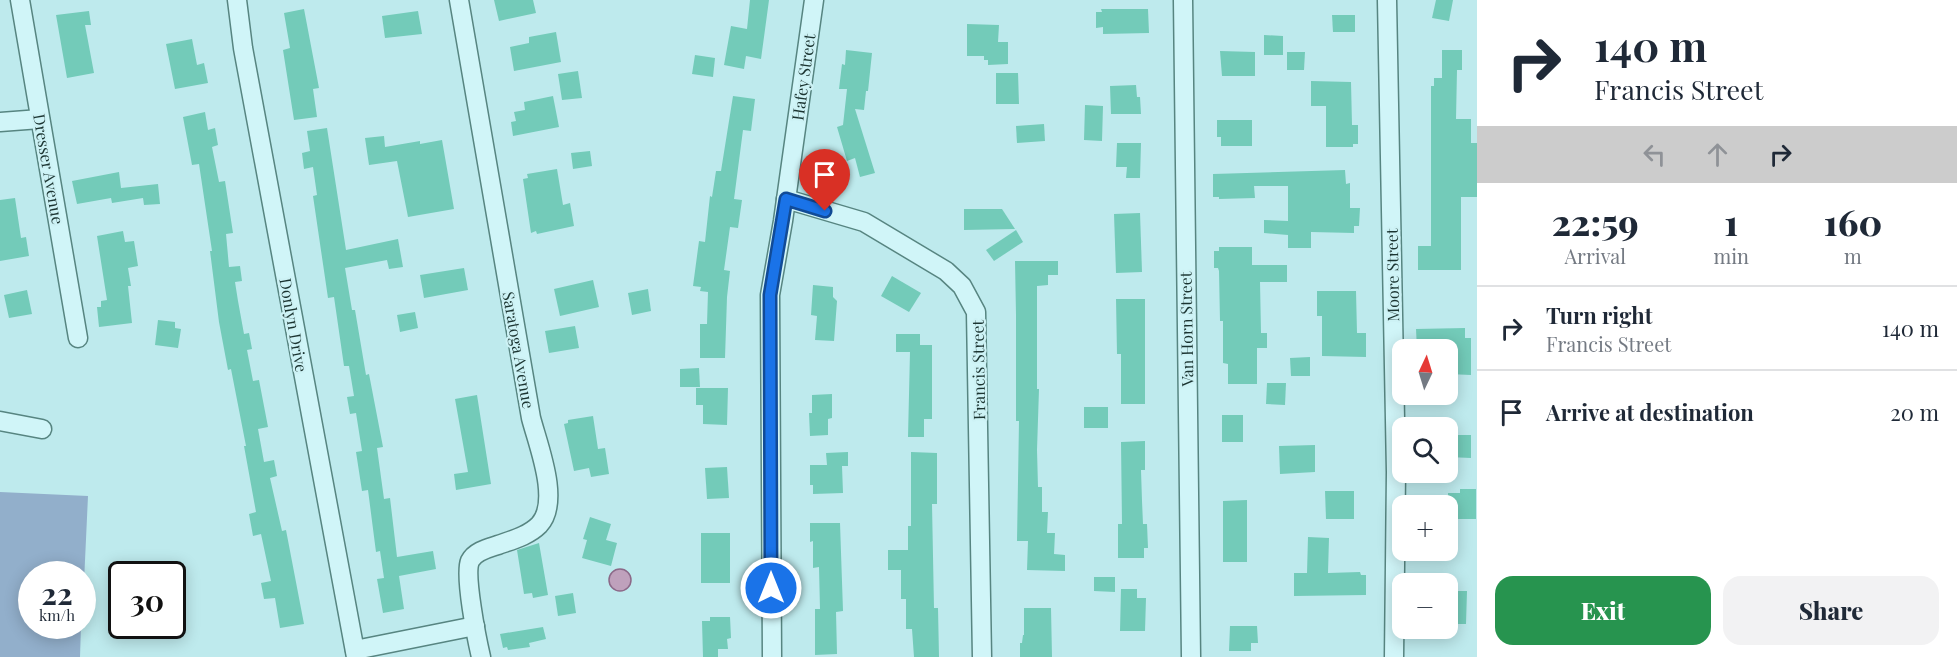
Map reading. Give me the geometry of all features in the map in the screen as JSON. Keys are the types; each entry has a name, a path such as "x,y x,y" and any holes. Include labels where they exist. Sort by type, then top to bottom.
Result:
{"street":[{"name":"Dresser Avenue","path":"20,0 78,338"},
{"name":"Donlyn Drive","path":"237,0 252,95 355,653 475,626"},
{"name":"Saratoga Avenue","path":"459,0 529,406 546,469 548,495 544,518 534,529 477,553 471,560 469,574 481,657"},
{"name":"Hafey Street","path":"772,657 770,295 814,0"},
{"name":"Van Horn Street","path":"1183,0 1191,657"},
{"name":"Moore Street","path":"1387,0 1396,472 1394,657"},
{"path":"0,122 40,119"},
{"name":"Francis Street","path":"786,199 864,222 946,271 962,286 976,312 982,657"},
{"path":"0,421 42,429"}],"shaded area":[{"path":"0,492 88,496 85,561 18,561 18,639 81,639 80,657 0,657"},
{"path":"620,569 628,572 631,580 628,588 620,591 612,588 609,580 612,572"}],"building":[{"path":"494,0 533,0 536,13 499,21"},
{"path":"750,0 769,0 761,59 746,56 744,69 724,65 731,26 747,29"},
{"path":"1436,0 1453,0 1449,21 1432,18"},
{"path":"304,9 319,88 313,89 317,117 294,120 283,50 290,48 284,13"},
{"path":"1101,9 1148,9 1149,33 1103,34 1103,27 1096,28 1096,12 1102,12"},
{"path":"89,11 91,25 85,25 94,73 67,78 56,15"},
{"path":"418,11 422,34 385,38 382,16"},
{"path":"1332,15 1355,15 1355,32 1333,32"},
{"path":"967,24 999,25 998,42 1008,42 1008,64 988,65 988,60 984,60 984,56 967,56"},
{"path":"556,32 561,62 514,71 510,47 529,43 529,37"},
{"path":"1264,35 1283,36 1283,55 1264,55"},
{"path":"192,39 197,65 204,63 208,83 175,89 166,44"},
{"path":"846,50 872,53 864,110 855,109 875,173 860,177 855,158 847,161 837,127 843,125 847,89 839,89"},
{"path":"1442,50 1462,50 1462,70 1457,70 1456,119 1471,119 1471,143 1477,143 1477,197 1461,197 1461,270 1418,270 1418,246 1431,246 1431,86 1434,86 1434,78 1442,78"},
{"path":"1220,51 1255,52 1255,76 1222,76"},
{"path":"1287,52 1305,52 1304,70 1287,70"},
{"path":"695,55 715,58 713,77 692,74"},
{"path":"578,71 582,98 562,100 558,74"},
{"path":"996,73 1018,73 1019,104 996,104"},
{"path":"1311,81 1351,82 1352,125 1358,125 1358,144 1353,144 1353,147 1326,147 1326,106 1311,106"},
{"path":"1136,85 1137,97 1140,97 1141,114 1111,114 1110,86"},
{"path":"553,96 559,127 513,136 511,122 516,121 514,112 525,110 524,102"},
{"path":"733,96 755,99 751,131 743,130 734,199 742,200 738,228 730,227 724,270 730,271 725,358 700,358 700,324 707,324 708,292 700,291 701,287 693,286 699,241 705,242 710,196 712,197 716,171 721,171"},
{"path":"1085,105 1103,106 1102,141 1084,140"},
{"path":"205,112 208,130 215,128 218,145 212,147 219,182 225,181 233,233 226,234 229,267 240,266 242,281 235,282 238,301 244,334 249,333 252,349 247,350 253,381 259,380 268,427 258,429 264,462 274,460 277,476 270,478 282,531 286,530 304,624 280,628 275,598 264,599 261,583 271,581 261,534 253,536 249,514 256,512 244,446 246,446 219,322 210,251 212,251 199,164 192,165 183,117"},
{"path":"1217,120 1252,120 1252,146 1221,146 1221,137 1217,137"},
{"path":"1044,124 1045,141 1017,143 1016,126"},
{"path":"327,128 346,250 398,239 403,267 389,269 387,260 345,268 352,310 355,310 366,375 369,374 383,447 377,448 384,499 390,498 397,557 433,551 436,569 399,576 404,609 383,613 377,579 384,578 380,551 376,552 368,490 362,491 356,452 362,451 356,413 350,414 347,397 354,396 349,366 344,366 334,297 328,298 313,196 317,195 313,167 304,169 302,153 310,151 307,131"},
{"path":"384,136 385,147 442,140 454,209 408,217 397,161 369,165 365,138"},
{"path":"1117,143 1141,143 1140,178 1126,178 1127,167 1116,167"},
{"path":"590,151 592,166 573,169 571,153"},
{"path":"557,169 563,205 570,203 574,226 537,234 536,231 531,233 523,179 528,178 527,174"},
{"path":"1345,170 1346,184 1350,183 1350,208 1360,208 1359,226 1354,226 1354,233 1311,232 1311,248 1288,248 1288,235 1264,233 1264,220 1288,221 1288,186 1254,186 1255,198 1219,199 1219,197 1213,197 1213,174"},
{"path":"119,172 121,188 158,184 160,204 144,205 143,198 112,203 111,198 77,204 72,181"},
{"path":"15,198 21,238 26,237 29,256 0,261 0,200"},
{"path":"964,209 1002,209 1015,229 964,230"},
{"path":"1140,213 1142,272 1116,273 1114,214"},
{"path":"1016,230 1023,242 994,261 986,250"},
{"path":"123,231 125,242 134,241 138,266 128,268 132,323 99,327 97,307 101,307 101,301 107,300 97,236"},
{"path":"1219,247 1252,247 1252,265 1287,265 1287,282 1260,282 1261,333 1267,333 1267,348 1257,348 1257,384 1228,384 1228,364 1223,363 1223,321 1220,321 1219,271 1218,268 1214,268 1214,251 1219,251"},
{"path":"1015,261 1058,261 1058,275 1048,275 1048,285 1037,286 1037,389 1039,389 1037,450 1038,487 1042,487 1042,512 1048,512 1047,533 1055,533 1054,554 1065,555 1065,571 1027,570 1028,541 1017,541 1019,421 1016,421"},
{"path":"464,268 468,290 424,298 420,275"},
{"path":"892,276 921,293 909,312 881,296"},
{"path":"593,280 599,307 560,316 554,289"},
{"path":"813,285 833,287 833,297 837,301 834,341 815,340 817,316 811,315"},
{"path":"648,289 651,311 632,315 628,293"},
{"path":"27,290 32,314 9,318 4,295"},
{"path":"1317,291 1356,291 1357,333 1366,333 1366,357 1322,356 1322,316 1317,316"},
{"path":"1116,299 1145,299 1145,404 1121,404 1121,354 1117,354"},
{"path":"415,312 418,328 400,332 397,315"},
{"path":"158,320 175,322 175,328 181,329 178,348 155,345"},
{"path":"575,326 579,348 549,353 545,331"},
{"path":"1465,328 1465,338 1471,338 1471,375 1458,374 1458,339 1416,339 1416,329"},
{"path":"896,334 920,334 920,345 932,345 932,419 924,419 924,437 908,437 910,352 896,352"},
{"path":"1310,357 1310,376 1291,376 1290,358"},
{"path":"699,368 700,387 680,387 680,369"},
{"path":"1267,383 1286,383 1285,405 1266,404"},
{"path":"696,388 728,388 727,425 703,424 703,405 696,405"},
{"path":"832,394 832,418 828,419 828,435 810,436 809,413 812,413 812,395"},
{"path":"477,395 491,484 456,490 454,474 468,472 455,399"},
{"path":"1084,407 1108,407 1108,428 1084,428"},
{"path":"1222,415 1243,415 1243,442 1222,442"},
{"path":"593,416 598,449 605,448 609,474 591,477 589,468 574,471 564,424 568,423 568,420"},
{"path":"1458,435 1471,435 1471,458 1458,457"},
{"path":"1145,441 1145,470 1141,470 1143,524 1147,524 1148,548 1144,548 1144,558 1118,558 1118,524 1122,524 1121,442"},
{"path":"1315,445 1315,472 1280,474 1279,446"},
{"path":"848,452 848,466 842,466 843,493 813,494 813,485 810,485 810,465 827,465 826,453"},
{"path":"911,452 937,453 937,504 932,504 934,608 938,608 939,657 914,657 912,629 906,629 906,599 901,599 901,570 888,570 888,550 908,550 908,526 911,526"},
{"path":"727,467 729,498 707,499 705,468"},
{"path":"1460,489 1476,489 1476,519 1458,519 1458,495 1448,495 1448,493 1460,493"},
{"path":"1325,491 1354,491 1354,519 1326,519"},
{"path":"1247,500 1247,562 1223,562 1223,501"},
{"path":"590,517 611,524 606,540 617,543 611,566 582,558 587,540 583,539"},
{"path":"810,523 840,523 843,611 836,612 837,654 815,655 815,609 820,609 819,567 813,568"},
{"path":"701,533 730,533 730,583 701,583"},
{"path":"1308,537 1329,538 1328,573 1360,572 1361,575 1366,575 1366,595 1294,596 1294,573 1307,573"},
{"path":"539,543 548,595 533,598 532,593 524,594 517,550"},
{"path":"1094,577 1115,577 1115,592 1094,591"},
{"path":"1121,589 1137,589 1137,598 1146,598 1145,631 1120,631"},
{"path":"1458,591 1467,591 1466,624 1458,624"},
{"path":"573,593 576,613 558,616 555,596"},
{"path":"1024,608 1051,608 1052,657 1020,657 1020,643 1024,635"},
{"path":"710,617 730,617 731,638 727,639 728,649 718,649 718,657 703,657 702,621 710,621"},
{"path":"1230,626 1257,626 1258,643 1251,643 1251,651 1229,651"},
{"path":"543,627 546,639 529,643 530,647 508,650 507,647 503,648 500,634"}],"route":[{"path":"771,588 770,295 786,199 825,211"}]}
